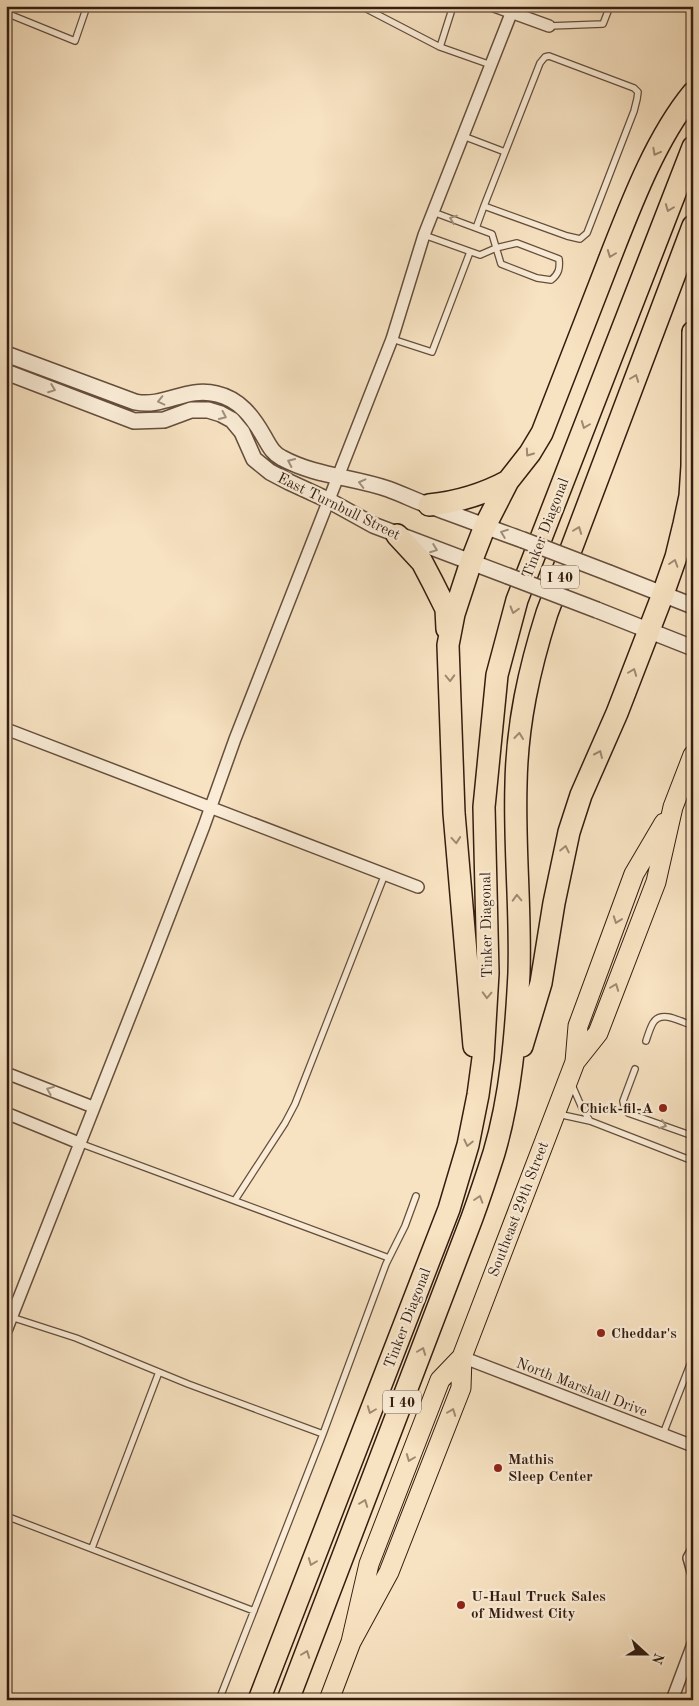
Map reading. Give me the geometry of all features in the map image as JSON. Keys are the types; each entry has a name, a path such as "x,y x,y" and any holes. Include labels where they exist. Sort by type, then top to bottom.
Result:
{"highway":[{"path":"448,645 454,614 485,526 508,481 542,433 629,209 679,109 693,92"},
{"name":"Tinker Diagonal","path":"259,1700 449,1209 468,1145 484,1058 488,973 484,807 497,675 517,600 693,147"},
{"name":"Tinker Diagonal","path":"288,1700 472,1218 494,1152 506,1101 513,1054 519,974 516,783 523,701 546,613 693,226"},
{"path":"506,1101 541,983 569,832 581,795 617,713 664,594 676,557 690,496 693,332"},
{"path":"429,506 472,497 508,481"},
{"path":"397,535 422,562 446,609 454,813 478,1095"}],"main road":[{"name":"Southeast 29th Street","path":"329,1700 351,1642 369,1564 440,1380 462,1356 572,1069 578,1026 634,874 673,807 693,755"}],"street":[{"path":"494,6 513,10 549,26"},
{"path":"6,1331 151,963 235,740 392,339 424,234 513,10"},
{"name":"East Turnbull Street","path":"6,354 140,403 156,403 185,393 199,392 216,394 232,399 246,410 273,452 281,458 304,468 386,489 693,606"},
{"name":"East Turnbull Street","path":"6,372 134,420 164,420 191,410 208,410 221,414 232,420 242,432 254,459 265,468 373,525 693,648"},
{"path":"6,729 418,887"},
{"path":"6,1073 93,1107"},
{"path":"6,1113 79,1142"},
{"name":"North Marshall Drive","path":"462,1356 693,1446"},
{"path":"693,1551 689,1558 693,1572"},
{"path":"672,1700 693,1644"}],"lane":[{"path":"6,13 74,41 87,6"},
{"path":"360,6 440,47 491,65"},
{"path":"440,47 454,6"},
{"path":"549,26 604,24 610,6"},
{"path":"476,228 484,206 540,63 545,57 549,56 634,88 638,92 634,111 587,233 580,239 484,206"},
{"path":"463,136 505,152"},
{"path":"424,234 480,255 496,248 517,243 559,259 560,267 556,276 551,280 537,278 501,264 496,248 492,234 433,212"},
{"path":"392,339 432,352 470,252"},
{"path":"235,1200 285,1123 295,1104 385,874"},
{"path":"646,1041 654,1021 660,1016 671,1017 693,1026"},
{"path":"572,1069 582,1108 590,1121"},
{"path":"635,1070 623,1102 628,1113 693,1136"},
{"path":"555,1113 590,1121 693,1160"},
{"path":"79,1142 389,1258"},
{"path":"219,1700 323,1434 349,1360 389,1258 405,1226 416,1196"},
{"path":"11,1317 76,1338 159,1372 323,1434"},
{"path":"663,1434 693,1357"},
{"path":"92,1548 159,1372"},
{"path":"6,1516 254,1611"}],"place":[{"name":"Chick-fil-A","path":"663,1108"},
{"name":"Cheddar's","path":"601,1333"},
{"name":"Mathis Sleep Center","path":"498,1468"},
{"name":"U-Haul Truck Sales of Midwest City","path":"461,1605"}]}
